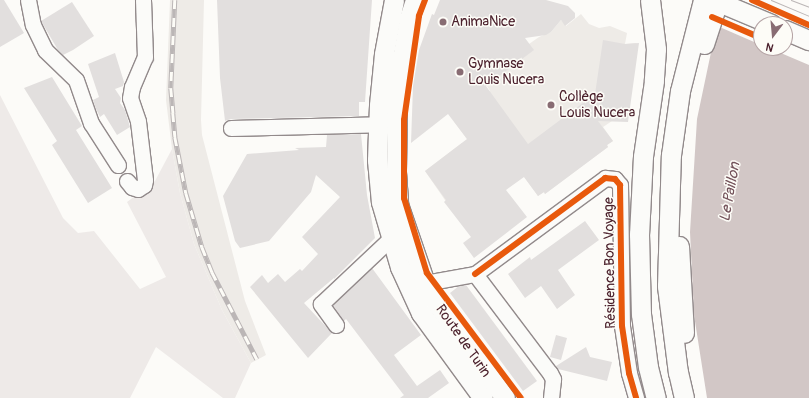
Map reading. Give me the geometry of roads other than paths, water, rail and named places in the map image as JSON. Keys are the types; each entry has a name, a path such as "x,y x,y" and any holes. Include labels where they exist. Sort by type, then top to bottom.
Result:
{"main road":[{"name":"Route de Turin","path":"394,0 384,54 387,124 396,172 398,204 424,282 437,304 505,398"},
{"name":"Route de Turin","path":"415,0 409,19 387,124 377,160 381,202 390,238 400,267 421,313 484,398"},
{"path":"671,398 656,314 654,235 659,154 669,89 690,0"},
{"path":"712,0 753,17"},
{"path":"694,398 683,327 678,235 683,156 692,91 710,24 712,0"},
{"path":"684,398 678,373 667,286 670,163 680,91 712,0"},
{"path":"650,6 656,49 654,81 643,156 639,234 641,314 648,367 656,398"},
{"path":"793,33 809,40"}],"street":[{"path":"28,0 33,25 45,50 76,80 91,123 118,165"},
{"path":"127,181 132,187 138,189 144,185 145,180 138,121 130,98 132,87 145,57 143,0"},
{"path":"231,128 387,124"},
{"name":"Résidence Bon Voyage","path":"424,282 475,274 605,178 615,178 620,185 622,326 629,373 636,398"},
{"path":"336,325 321,304 390,238"},
{"path":"475,274 550,373 553,379 551,398"}],"water":[{"name":"Le Paillon","path":"722,0 809,0 809,398 707,398 694,315 690,232 697,119"}],"tram line":[{"path":"771,0 809,16"},
{"path":"791,0 809,7"}],"railway":[{"path":"175,0 171,88 175,137 186,193 202,247 212,272 257,359"}],"place":[{"name":"AnimaNice","path":"443,22"},
{"name":"Gymnase Louis Nucera","path":"460,72"},
{"name":"Collège Louis Nucera","path":"551,105"}]}
